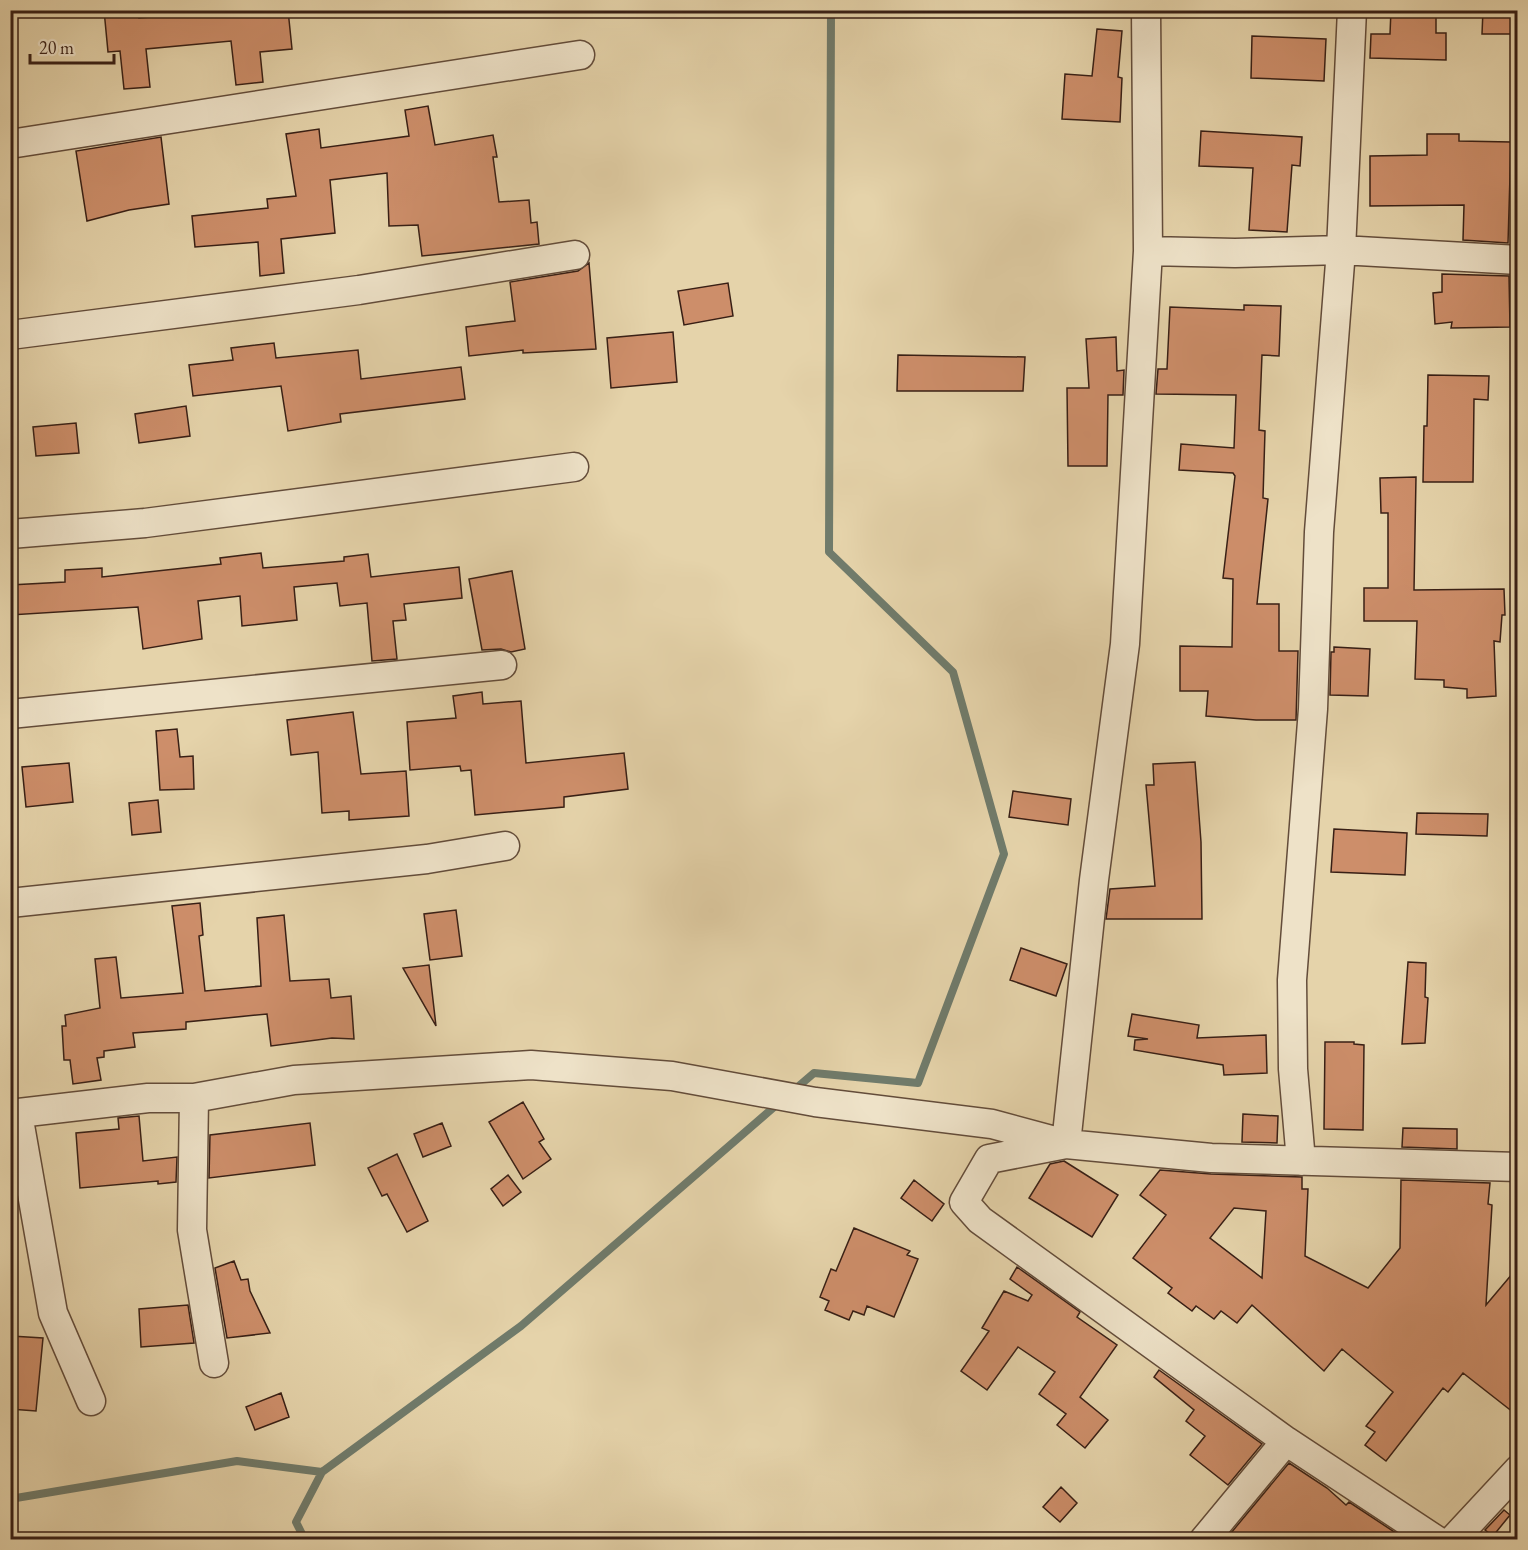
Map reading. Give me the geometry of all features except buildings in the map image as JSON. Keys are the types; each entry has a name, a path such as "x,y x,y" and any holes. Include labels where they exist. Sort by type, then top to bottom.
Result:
{"street":[{"path":"1066,1144 1094,880 1125,644 1148,251 1146,10"},
{"path":"1300,1161 1293,1069 1292,980 1313,709 1319,532 1341,250 1352,10"},
{"path":"10,144 580,55"},
{"path":"1148,251 1235,253 1341,250 1518,260"},
{"path":"10,335 359,290 574,255"},
{"path":"10,534 145,523 574,467"},
{"path":"10,714 502,665"},
{"path":"10,903 416,860 505,846"},
{"path":"90,1401 53,1313 14,1114 147,1098 194,1098 294,1080 531,1065 672,1076 815,1102 992,1124 1066,1144 1210,1158 1518,1167"},
{"path":"194,1098 192,1230 214,1363"},
{"path":"1066,1144 989,1159 964,1202 980,1220 1286,1441 1436,1539"},
{"path":"1204,1539 1286,1441"},
{"path":"1453,1539 1518,1470"}],"waterway":[{"path":"793,1091 814,1073 918,1083 1004,854 953,672 829,552 831,10"},
{"path":"10,1499 237,1461 322,1472 521,1326 781,1101"},
{"path":"305,1540 296,1522 322,1472"}]}
